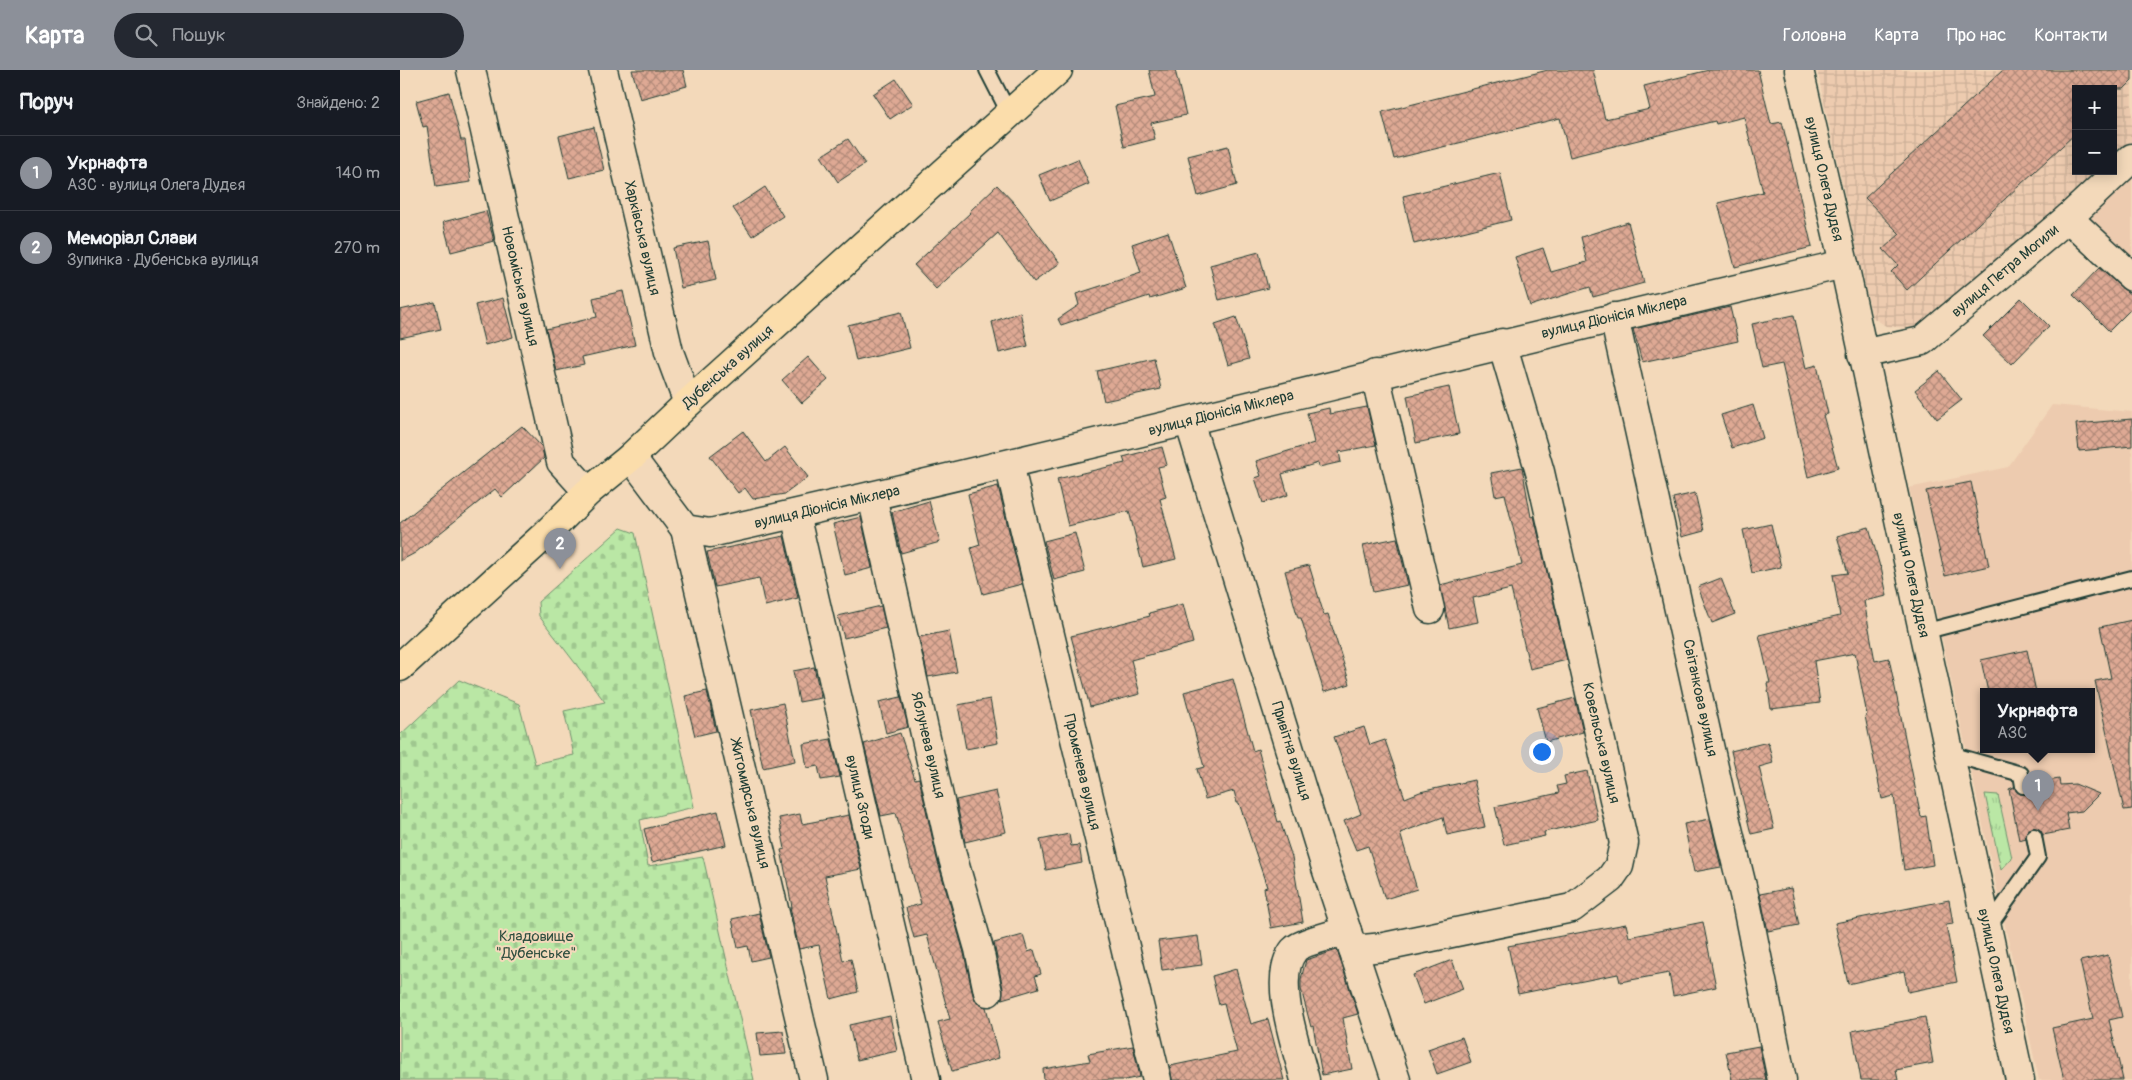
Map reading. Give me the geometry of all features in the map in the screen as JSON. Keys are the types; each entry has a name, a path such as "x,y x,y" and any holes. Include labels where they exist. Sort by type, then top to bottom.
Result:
{"main road":[{"name":"Дубенська вулиця","path":"400,667 546,534 588,492 631,457 688,403 1058,70"}],"street":[{"name":"Новоміська вулиця","path":"471,70 561,462 588,492"},
{"name":"Харківська вулиця","path":"603,70 669,352 688,403"},
{"name":"вулиця Олега Дудєя","path":"1800,70 1844,264 2020,1080"},
{"name":"вулиця Петра Могили","path":"1862,354 1922,341 2068,218 2132,158"},
{"path":"2068,218 2132,277"},
{"name":"вулиця Діонісія Міклера","path":"685,529 710,533 795,514 1189,421 1502,343 1844,264"},
{"name":"Світанкова вулиця","path":"1614,317 1747,907 1782,1080"},
{"name":"Ковельська вулиця","path":"1305,1080 1289,1016 1284,978 1286,964 1295,949 1324,937 1384,947 1572,908 1610,879 1619,866 1624,843 1540,472 1502,343"},
{"path":"1375,374 1430,609"},
{"name":"Привітна вулиця","path":"1189,421 1350,940 1396,1080"},
{"path":"631,457 685,529"},
{"name":"Променева вулиця","path":"1009,464 1157,1080"},
{"name":"Яблунева вулиця","path":"872,496 950,846 979,949 988,992"},
{"name":"вулиця Згоди","path":"795,514 926,1080"},
{"name":"Житомирська вулиця","path":"685,529 814,1080"}],"lane":[{"path":"987,70 1010,114"},
{"path":"1923,632 2132,578"},
{"path":"1950,754 2021,774 2023,786"},
{"path":"1987,930 2038,857 2034,836"}],"shaded area":[{"path":"1817,70 2132,70 2132,141 2117,154 2117,85 2072,85 2072,175 2095,175 2059,208 1916,329 1886,326 1872,317"},
{"path":"2132,176 2132,265 2084,220"},
{"path":"2052,405 2132,412 2132,1080 2039,1080 1909,488 2008,467"}],"green space":[{"name":"Кладовище \"Дубенське\"","path":"621,528 635,533 694,807 640,820 648,866 703,857 754,1080 400,1080 400,735 459,680 519,704 535,764 574,755 564,711 605,702 539,616 538,602"},
{"path":"1985,794 1998,795 2012,858 2001,870"}],"building":[{"path":"632,70 683,70 687,86 640,99"},
{"path":"1149,70 1175,70 1186,115 1151,123 1155,139 1124,147 1115,106 1155,97"},
{"path":"1548,70 1593,70 1605,119 1650,109 1644,86 1709,70 1758,70 1771,124 1782,122 1812,247 1735,267 1718,203 1763,192 1744,117 1716,124 1715,121 1570,157 1560,118 1394,159 1382,112"},
{"path":"2003,70 2132,70 2132,81 2124,89 2117,89 2117,85 2072,85 2072,137 1907,290 1891,272 1898,265 1883,249 1900,234 1865,198"},
{"path":"896,79 913,104 890,119 873,94"},
{"path":"449,92 461,140 465,140 471,182 436,187 427,126 423,127 416,101"},
{"path":"594,127 604,170 569,178 559,136"},
{"path":"848,139 865,164 838,182 821,156"},
{"path":"1228,146 1237,185 1198,196 1188,156"},
{"path":"1078,159 1089,184 1050,201 1039,175"},
{"path":"1500,173 1511,220 1414,244 1403,196"},
{"path":"997,185 1017,206 1060,263 1034,282 998,233 936,289 914,265"},
{"path":"765,187 783,216 752,236 733,208"},
{"path":"486,211 494,241 451,252 443,222"},
{"path":"1628,222 1644,283 1593,297 1590,287 1530,306 1515,257 1543,248 1551,272 1587,262 1581,237"},
{"path":"1168,232 1186,288 1150,299 1149,296 1061,325 1058,319 1079,305 1076,294 1141,273 1132,244"},
{"path":"708,241 716,280 681,288 673,248"},
{"path":"1259,252 1268,288 1219,300 1210,265"},
{"path":"2099,268 2132,296 2132,308 2109,331 2073,295"},
{"path":"623,291 635,345 582,357 584,365 556,371 546,329 597,317 593,298"},
{"path":"503,298 513,337 485,345 475,305"},
{"path":"2021,298 2049,326 2012,364 1983,336"},
{"path":"435,302 441,329 400,338 400,310"},
{"path":"1730,307 1738,341 1642,362 1633,329"},
{"path":"901,312 910,348 856,361 848,325"},
{"path":"1020,312 1028,346 999,353 992,322"},
{"path":"1794,315 1806,368 1817,365 1828,414 1823,415 1838,468 1808,477 1782,364 1762,368 1752,324"},
{"path":"1236,317 1249,359 1228,365 1215,324"},
{"path":"808,357 828,380 802,403 782,380"},
{"path":"1154,358 1161,389 1104,401 1097,371"},
{"path":"1939,371 1962,400 1937,419 1915,390"},
{"path":"1449,387 1459,434 1416,443 1407,396"},
{"path":"1753,405 1763,438 1732,448 1721,415"},
{"path":"1367,407 1376,445 1339,452 1341,462 1319,467 1318,463 1282,474 1288,495 1263,503 1255,478 1261,476 1256,461 1314,443 1307,413 1329,408 1330,414"},
{"path":"2132,419 2132,446 2079,451 2076,424"},
{"path":"522,426 542,447 544,458 502,497 495,489 415,553 400,561 400,523"},
{"path":"743,431 766,462 785,447 808,477 785,494 753,499 745,488 738,493 710,456"},
{"path":"1162,447 1167,465 1158,467 1166,497 1160,499 1176,559 1143,567 1129,511 1068,526 1057,479 1125,463 1123,457"},
{"path":"1522,467 1531,517 1534,516 1567,660 1530,669 1511,589 1473,598 1478,622 1449,628 1440,585 1522,565 1505,494 1495,496 1491,473"},
{"path":"1971,482 1989,566 1945,576 1926,491"},
{"path":"998,486 1022,584 983,594 971,548 980,545 968,494"},
{"path":"1695,493 1704,531 1682,537 1673,498"},
{"path":"929,501 940,542 901,553 892,512"},
{"path":"861,517 872,568 845,575 833,524"},
{"path":"1771,524 1781,567 1752,573 1743,530"},
{"path":"1869,527 1881,566 1887,596 1864,601 1875,661 1889,658 1921,817 1926,816 1933,865 1904,870 1894,796 1882,799 1865,716 1867,715 1855,653 1814,661 1820,703 1771,709 1767,683 1770,683 1759,635 1840,616 1833,575 1848,573 1837,536"},
{"path":"1075,533 1085,572 1054,580 1044,541"},
{"path":"784,536 798,598 765,606 759,578 715,587 707,552"},
{"path":"1397,538 1408,585 1373,592 1363,545"},
{"path":"1309,565 1324,615 1328,614 1350,684 1324,692 1301,618 1298,618 1285,571"},
{"path":"1721,578 1735,614 1712,623 1698,587"},
{"path":"1183,604 1193,643 1131,660 1140,694 1090,707 1071,636 1150,616 1149,613"},
{"path":"881,606 886,628 844,638 838,616"},
{"path":"2132,620 2132,809 2124,810 2095,681 2111,678 2100,627"},
{"path":"949,631 957,672 928,677 919,637"},
{"path":"2027,650 2035,688 1987,688 1981,660"},
{"path":"814,667 821,698 799,702 793,671"},
{"path":"1233,679 1253,751 1258,749 1278,822 1280,821 1292,857 1303,922 1271,928 1264,888 1267,887 1234,791 1205,799 1197,769 1204,767 1184,692"},
{"path":"707,691 716,731 695,736 685,696"},
{"path":"901,697 908,727 886,733 879,702"},
{"path":"1575,698 1583,732 1546,742 1537,708"},
{"path":"990,699 998,743 966,749 958,705"},
{"path":"783,703 795,761 763,768 751,710"},
{"path":"1364,727 1370,745 1385,740 1405,798 1420,792 1474,780 1485,827 1447,835 1443,817 1400,833 1417,889 1385,899 1368,846 1356,850 1344,821 1361,814 1334,737"},
{"path":"900,733 915,779 919,778 937,859 964,953 973,995 977,1003 986,1007 999,1058 952,1071 938,1022 950,1019 927,935 914,938 906,908 921,904 896,813 881,816 864,744"},
{"path":"831,739 840,777 821,780 818,766 807,768 803,744"},
{"path":"1768,742 1773,763 1759,767 1774,829 1751,834 1731,751"},
{"path":"1587,771 1598,820 1544,832 1545,836 1504,845 1495,807 1559,793 1557,786 1566,784 1564,776"},
{"path":"2059,779 2060,785 2075,784 2099,794 2082,811 2066,813 2069,830 2043,835 2040,830 2033,827 2026,833 2026,838 2019,840 2009,789 2014,787 2020,794 2025,794 2031,790 2032,784"},
{"path":"996,791 1006,832 965,842 956,800"},
{"path":"718,811 726,845 652,862 644,829"},
{"path":"800,814 802,824 849,815 861,869 825,876 843,961 851,959 858,992 831,999 819,945 799,949 790,907 792,907 781,850 785,849 779,818"},
{"path":"1710,819 1721,867 1694,872 1684,824"},
{"path":"1069,834 1071,846 1079,845 1082,863 1046,870 1040,840"},
{"path":"1791,888 1799,925 1768,931 1760,894"},
{"path":"1949,900 1953,924 1946,925 1957,982 1908,992 1904,971 1848,984 1835,923"},
{"path":"759,913 769,957 751,961 748,946 738,948 732,919"},
{"path":"1703,922 1716,987 1673,996 1669,973 1620,982 1618,974 1518,994 1508,946 1626,924 1629,937"},
{"path":"1023,935 1028,952 1034,950 1041,974 1035,976 1039,988 1002,999 1003,989 994,943"},
{"path":"1198,936 1202,965 1162,970 1158,941"},
{"path":"1337,950 1358,1014 1343,1018 1352,1069 1322,1075 1313,1026 1311,1027 1301,989 1301,979 1306,960"},
{"path":"2108,955 2122,1017 2109,1020 2123,1080 2064,1080 2052,1028 2093,1019 2080,961"},
{"path":"1452,960 1463,989 1424,1004 1413,975"},
{"path":"1236,969 1251,1024 1268,1019 1284,1080 1172,1080 1170,1066 1237,1052 1224,1004 1219,1005 1212,976"},
{"path":"890,1016 897,1051 857,1060 849,1025"},
{"path":"1925,1017 1933,1063 1896,1070 1898,1080 1861,1080 1852,1031"},
{"path":"783,1031 786,1054 760,1056 757,1033"},
{"path":"1462,1037 1471,1062 1437,1074 1428,1049"},
{"path":"1133,1046 1140,1077 1125,1080 1044,1080 1043,1069 1090,1061 1088,1054"},
{"path":"1759,1046 1766,1080 1732,1080 1726,1052"}],"place":[{"name":"Меморіал Слави","path":"560,569"},
{"name":"Укрнафта","path":"2038,811"}]}
